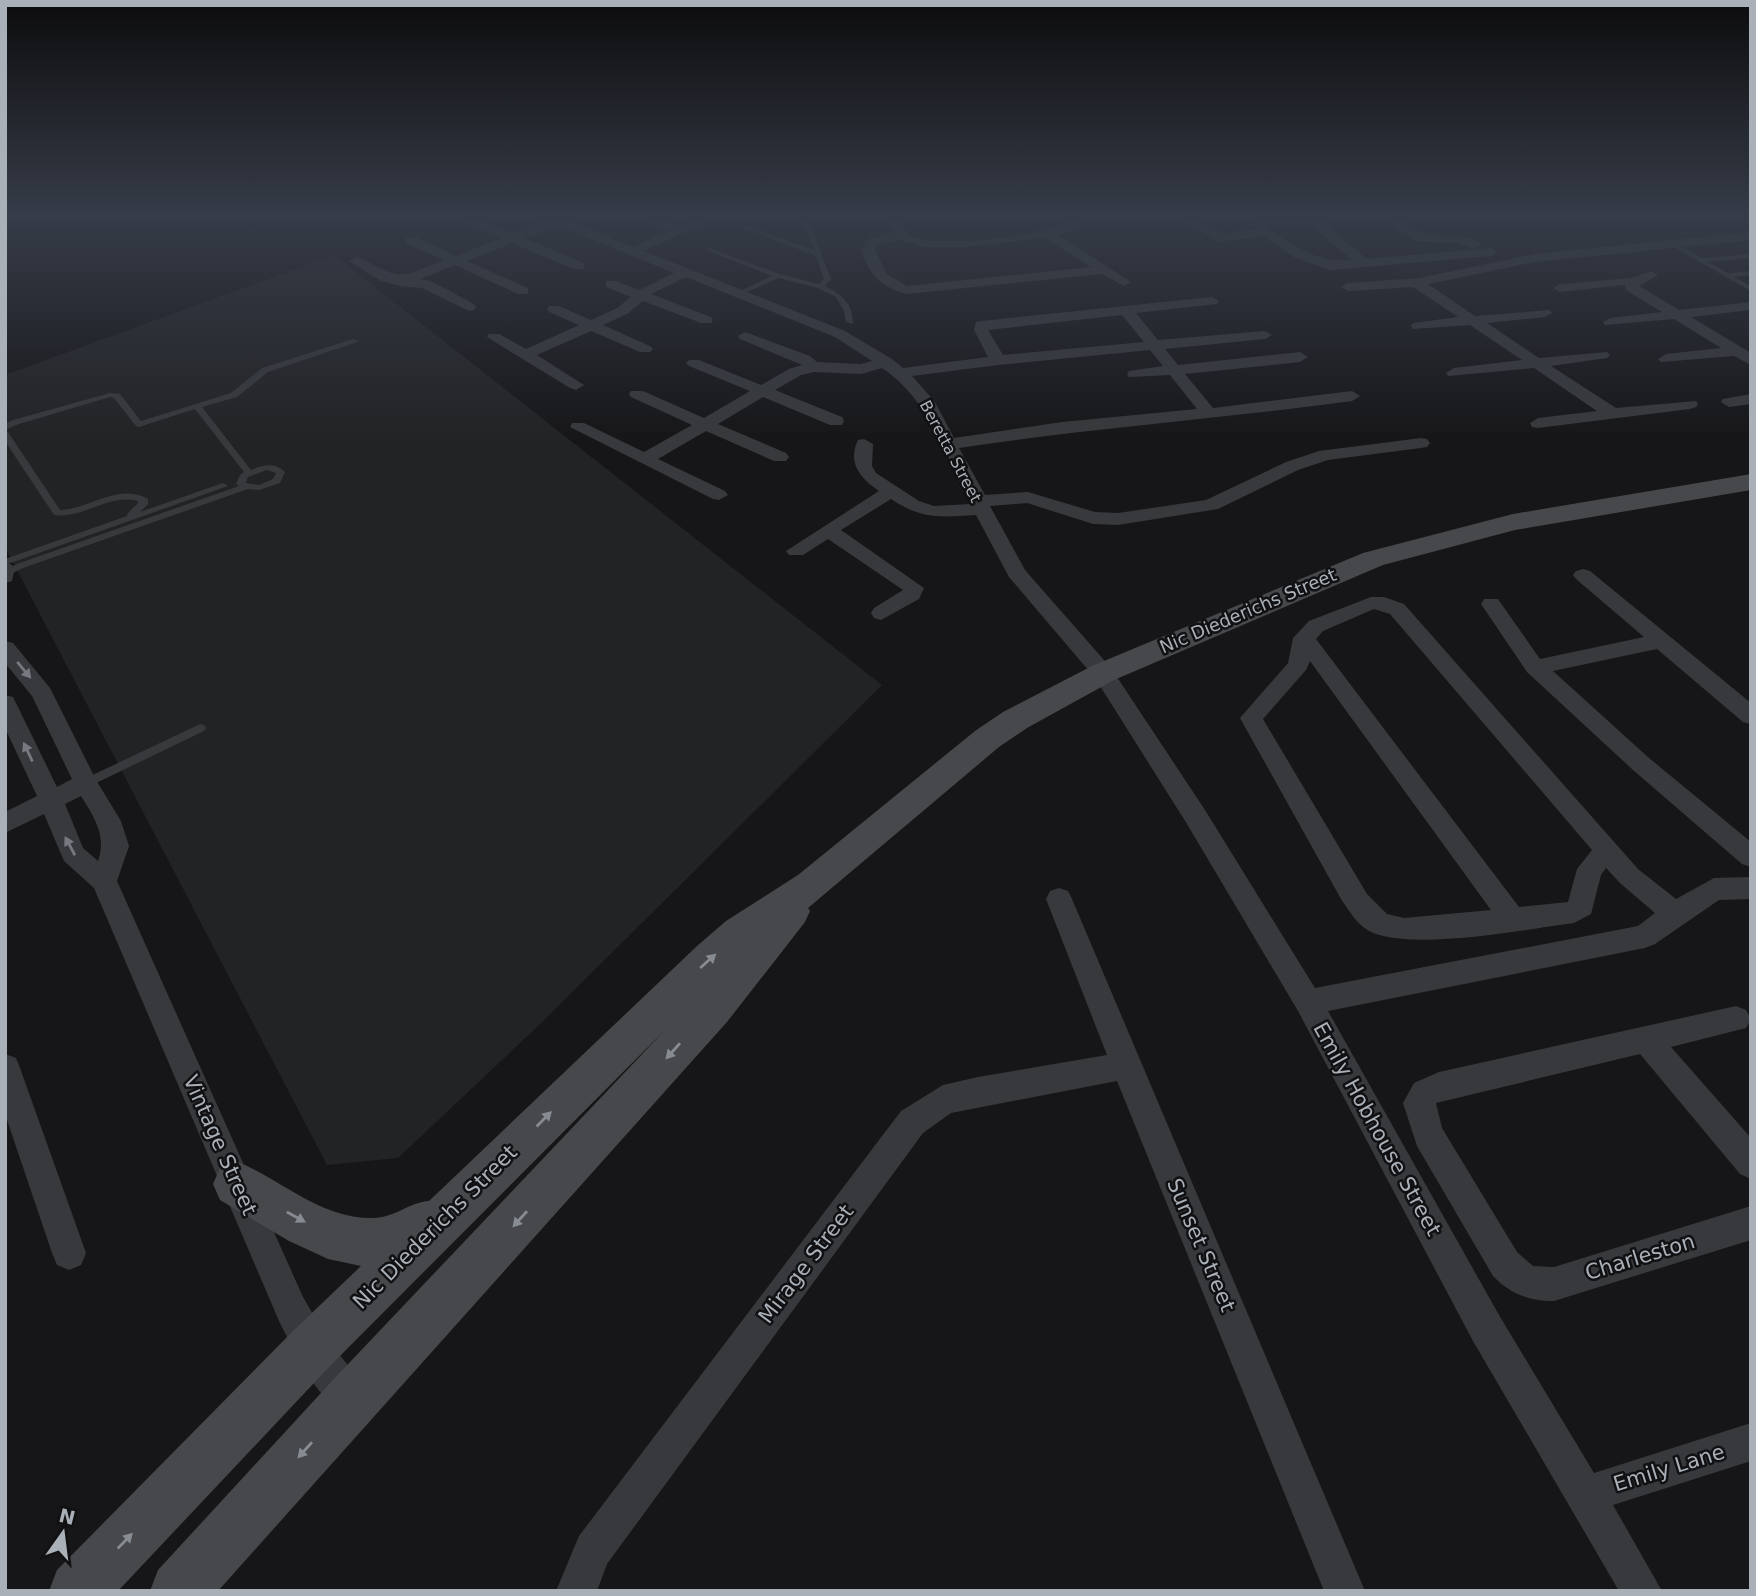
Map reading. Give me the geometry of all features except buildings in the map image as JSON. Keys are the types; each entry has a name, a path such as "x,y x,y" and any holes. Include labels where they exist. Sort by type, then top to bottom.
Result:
{"street":[{"path":"440,291 469,307"},
{"path":"631,291 706,320"},
{"path":"525,355 631,306 648,291"},
{"name":"Beretta Street","path":"736,291 841,334 893,367 926,402 1016,573 1103,673"},
{"path":"1425,291 1475,320 1612,414"},
{"path":"1637,291 1675,315 1743,350 1751,360"},
{"path":"998,360 981,326 1212,301"},
{"path":"1610,323 1751,306"},
{"path":"554,309 645,349"},
{"path":"1126,310 1209,414"},
{"path":"1418,326 1545,313"},
{"path":"645,459 795,372 813,367 860,369 998,360 1265,335"},
{"path":"745,336 805,359 813,367"},
{"path":"494,337 576,385"},
{"path":"1666,359 1743,350"},
{"path":"1454,373 1602,355"},
{"path":"1135,374 1300,357"},
{"path":"694,363 836,421"},
{"path":"637,394 780,457"},
{"path":"950,444 1062,427 1209,414 1352,396"},
{"path":"1729,402 1751,399"},
{"path":"1538,423 1690,404"},
{"path":"578,427 719,495"},
{"path":"864,444 865,471 912,505 932,512 1028,497 1093,518 1118,519 1211,505 1292,467 1325,455 1421,443"},
{"name":"Nic Diederichs Street","path":"78,1591 312,1348 711,958 740,933 811,886 987,738 1103,673 1373,559 1513,522 1597,505 1751,482"},
{"path":"796,551 891,491"},
{"path":"828,530 914,588 912,595 881,613"},
{"path":"1583,575 1751,716"},
{"path":"1609,853 1594,860 1589,868 1581,906 1574,912 1511,917 1417,930 1394,929 1377,924 1363,911 1251,718 1298,665 1304,638 1316,626 1371,603 1384,603 1397,609 1629,876 1675,913"},
{"path":"1491,604 1535,667 1640,764 1751,858"},
{"path":"1304,638 1511,917"},
{"path":"1535,667 1661,640"},
{"path":"5,648 42,692 86,783 110,821 116,846 104,881"},
{"name":"Emily Hobhouse Street","path":"1103,673 1196,817 1308,1002 1486,1328 1587,1494 1642,1591"},
{"name":"Vintage Street","path":"5,703 51,800 73,854 104,881 291,1308 312,1348 351,1400"},
{"path":"5,823 86,783"},
{"name":"Nic Diederichs Street","path":"179,1591 351,1400 712,1009 811,886"},
{"path":"1308,1002 1645,936 1675,913 1714,889 1751,888"},
{"name":"Sunset Street","path":"1059,899 1345,1591"},
{"path":"1737,1019 1645,1038 1751,1163"},
{"name":"Charleston","path":"1645,1038 1439,1086 1425,1093 1418,1103 1428,1135 1505,1264 1516,1276 1528,1283 1553,1284 1751,1223"},
{"name":"Mirage Street","path":"576,1591 593,1550 912,1122 943,1100 978,1091 1126,1066"},
{"path":"5,1068 69,1253"},
{"path":"236,1184 328,1235 353,1242 377,1244 406,1237 458,1205"},
{"name":"Emily Lane","path":"1587,1494 1751,1442"}],"lane":[{"path":"830,291 839,296 848,311 850,321"},
{"path":"5,428 16,422 104,396 117,396 139,424 234,395 265,370 356,341"},
{"path":"197,406 248,472"},
{"path":"5,434 57,513 74,511 120,495 143,499 143,504 126,518"},
{"path":"6,570 126,518 243,484 266,486 276,481 281,474 278,469 271,467 248,472"},
{"path":"6,570 243,484 248,472"},
{"path":"86,783 200,728"}],"shaded area":[{"path":"234,291 380,291 882,685 538,1026 398,1158 327,1165 5,547 5,375"}]}
